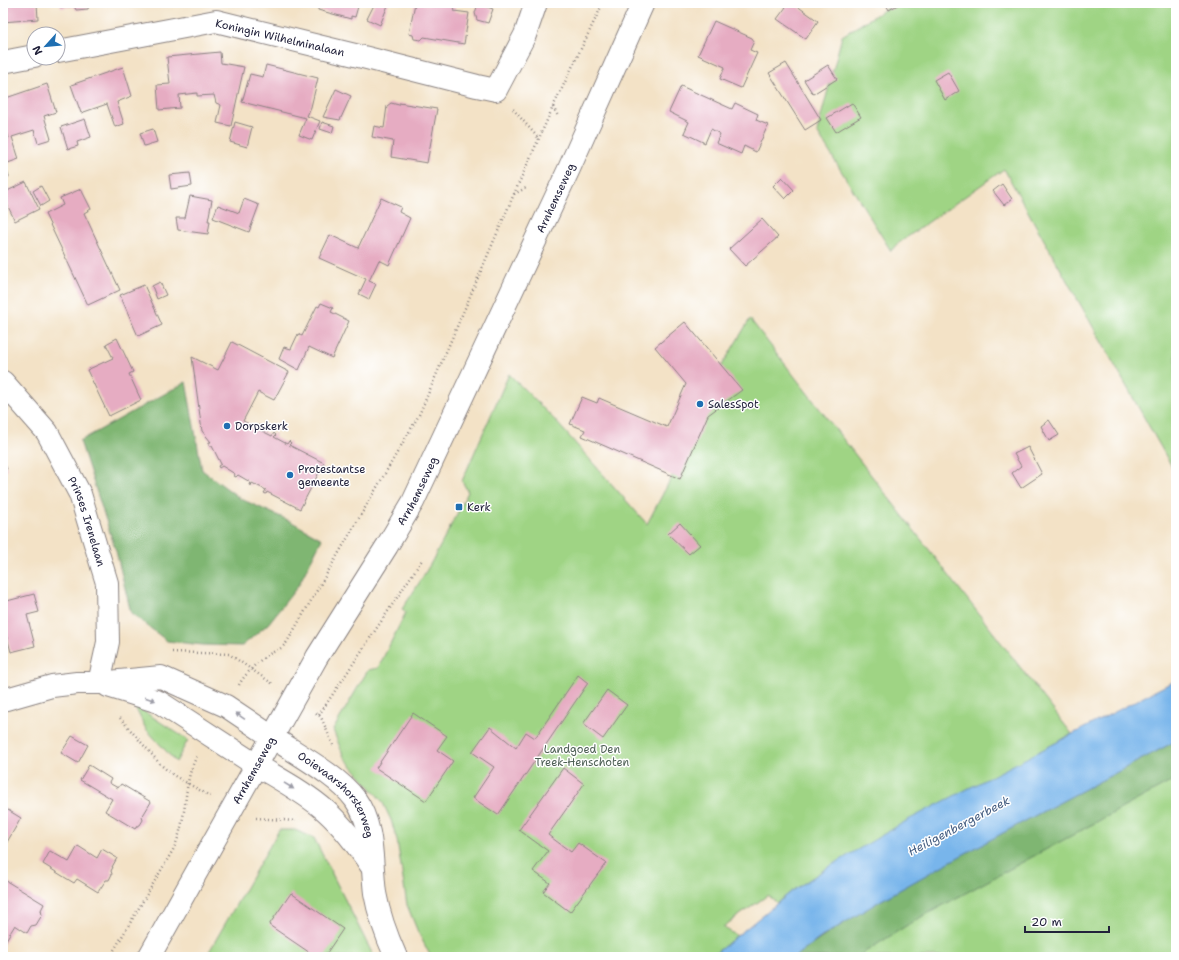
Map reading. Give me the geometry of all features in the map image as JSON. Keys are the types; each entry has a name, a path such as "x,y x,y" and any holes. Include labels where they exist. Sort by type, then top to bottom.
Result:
{"street":[{"path":"486,88 525,35 536,3"},
{"name":"Arnhemseweg","path":"149,957 317,657 413,502 568,171 643,3"},
{"name":"Koningin Wilhelminalaan","path":"66,50 216,21 486,88"},
{"path":"3,62 26,58"},
{"name":"Prinses Irenelaan","path":"3,382 47,432 80,494 107,583 108,642 99,683"},
{"path":"3,700 52,686 77,682 99,683 160,677 226,706 272,737"},
{"path":"99,683 158,702 256,765"},
{"name":"Ooievaarshorsterweg","path":"272,737 334,778 355,799 365,817 371,843 372,868 381,918 396,957"},
{"name":"Ooievaarshorsterweg","path":"256,765 315,802 325,810 343,827 372,868"}],"path":[{"path":"226,706 243,678 268,655 282,648 286,642 419,415 514,194 602,3"},
{"path":"486,88 539,139"},
{"path":"553,107 558,116"},
{"path":"514,194 526,188"},
{"path":"319,715 422,560"},
{"path":"110,957 173,850 179,836 183,817 189,772 209,735"}],"green space":[{"path":"895,3 1176,3 1176,474 1004,169 896,245 891,251 817,132 842,36"},
{"name":"Landgoed Den Treek-Henschoten","path":"750,319 1072,734 827,868 777,903 768,895 723,927 737,936 711,957 431,957 418,932 407,905 397,840 391,820 382,801 344,757 333,730 368,670 378,668 406,612 402,609 429,566 468,492 462,481 509,374 553,418 647,524 688,446 706,392"},
{"path":"186,382 202,470 241,499 290,521 322,539 298,586 268,624 242,646 203,645 167,641 131,613 116,551 80,441"},
{"path":"134,705 188,740 176,762 146,729"},
{"path":"1176,741 1176,957 816,957"},
{"path":"1176,741 1176,779 914,921 857,957 795,957 836,928 900,889"},
{"path":"279,830 295,830 314,838 374,957 206,957"}],"water":[{"name":"Heiligenbergerbeek","path":"1176,680 1176,741 1038,814 880,901 823,936 795,957 711,957 791,892 827,868 906,821"}],"building":[{"path":"3,3 37,3 38,19 3,22"},
{"path":"60,3 96,4 89,5 88,9 76,10 74,6 61,8"},
{"path":"305,3 359,3 355,17 351,16 351,19 318,10 318,7"},
{"path":"375,3 389,3 380,25 367,19"},
{"path":"415,3 430,5 431,3 456,3 454,11 469,13 464,44 424,37 421,40 414,39 413,35 409,34"},
{"path":"781,3 793,3 818,21 806,39 777,19 786,7"},
{"path":"885,3 901,3 889,10"},
{"path":"478,4 493,9 488,23 477,20 475,13"},
{"path":"714,21 752,38 754,41 750,50 757,53 741,88 720,79 725,67 698,55"},
{"path":"220,52 221,63 244,67 231,126 217,123 221,105 216,103 214,95 197,96 197,93 179,95 180,108 159,110 157,85 170,84 167,57"},
{"path":"786,63 821,120 805,130 769,73"},
{"path":"266,65 318,78 311,107 307,116 320,121 312,140 299,135 306,118 242,102 250,74 263,77"},
{"path":"828,65 837,79 813,94 804,80"},
{"path":"123,67 132,96 117,102 124,124 115,127 107,104 81,113 71,85"},
{"path":"948,72 959,91 945,100 934,80"},
{"path":"47,84 56,112 44,116 51,139 38,143 34,130 12,137 19,159 5,164 9,177 3,178 3,141 9,138 3,120 3,99"},
{"path":"681,86 732,109 735,103 758,114 756,120 768,125 756,152 744,146 741,154 716,143 720,134 711,129 705,143 684,133 689,122 669,112"},
{"path":"336,89 351,96 340,120 323,117"},
{"path":"391,103 437,109 427,163 391,157 393,141 372,137 374,126 384,128 387,106"},
{"path":"852,103 861,117 836,132 827,118"},
{"path":"85,119 91,137 77,142 78,146 68,149 61,127"},
{"path":"235,122 252,127 247,147 230,142"},
{"path":"322,122 334,126 332,133 320,129"},
{"path":"153,129 157,142 144,146 140,133"},
{"path":"190,173 192,186 171,189 169,175"},
{"path":"782,177 794,190 785,199 773,186"},
{"path":"26,182 39,209 15,221 3,193"},
{"path":"1002,184 1012,199 1004,205 993,191"},
{"path":"41,186 49,201 41,206 33,191"},
{"path":"81,189 91,209 84,213 120,290 88,305 45,214 63,205 60,198"},
{"path":"190,196 212,200 208,221 210,221 208,234 178,230 176,218 185,218"},
{"path":"381,198 401,207 399,212 410,218 389,265 379,260 369,281 376,284 369,299 359,294 366,279 319,258 330,235 358,248"},
{"path":"244,199 259,205 249,232 213,218 218,205 239,213"},
{"path":"762,219 778,237 745,266 729,249"},
{"path":"160,282 166,295 157,299 152,286"},
{"path":"144,285 162,325 138,336 120,295"},
{"path":"321,303 333,308 331,312 349,321 332,358 309,347 299,370 279,359 284,347 291,349 298,334 302,336 317,306 319,307"},
{"path":"685,322 742,390 708,415 680,479 582,436 585,430 570,424 582,397 597,403 599,398 667,427 686,384 655,347"},
{"path":"117,338 133,372 129,374 141,400 109,416 87,370 113,358 106,344"},
{"name":"Dorpskerk","path":"232,342 289,372 274,400 258,392 243,421 256,428 258,425 260,426 258,429 272,436 274,433 276,435 274,437 287,444 289,441 291,443 289,445 324,463 300,509 267,492 266,494 264,493 266,490 252,483 251,486 249,485 250,482 238,475 236,477 234,476 235,474 222,466 219,468 218,466 221,464 212,446 209,446 209,442 211,442 202,431 192,357 218,370"},
{"path":"1049,420 1059,435 1049,441 1041,426"},
{"path":"1028,447 1042,474 1021,488 1012,473 1021,466 1014,454"},
{"path":"3,460 7,469 3,471"},
{"path":"680,523 700,545 689,554 668,534"},
{"path":"34,594 39,612 27,615 35,646 11,652 7,637 3,638 3,602"},
{"path":"578,675 588,683 498,815 473,798 494,767 472,752 490,727 516,748 526,732 535,738"},
{"path":"607,690 627,705 603,739 583,724"},
{"path":"413,713 447,736 437,750 453,761 426,801 376,768"},
{"path":"72,736 88,745 78,763 61,753"},
{"path":"89,765 111,779 109,783 118,788 121,784 151,802 142,817 143,820 135,829 105,811 112,799 80,780"},
{"path":"563,768 584,784 548,835 571,852 578,843 606,863 570,912 543,892 550,883 533,871 548,851 519,830"},
{"path":"3,807 21,818 3,849"},
{"path":"78,846 97,858 102,849 117,858 112,867 112,874 109,880 106,880 98,892 77,879 74,883 43,864 50,851 69,862"},
{"path":"3,879 44,904 41,910 42,915 36,925 31,926 27,933 15,925 3,945"},
{"path":"291,893 343,929 324,957 316,957 269,925"}],"place":[{"name":"SalesSpot","path":"700,404"},
{"name":"Dorpskerk","path":"227,426"},
{"name":"Protestantse gemeente","path":"290,475"},
{"name":"Kerk","path":"459,507"}]}
